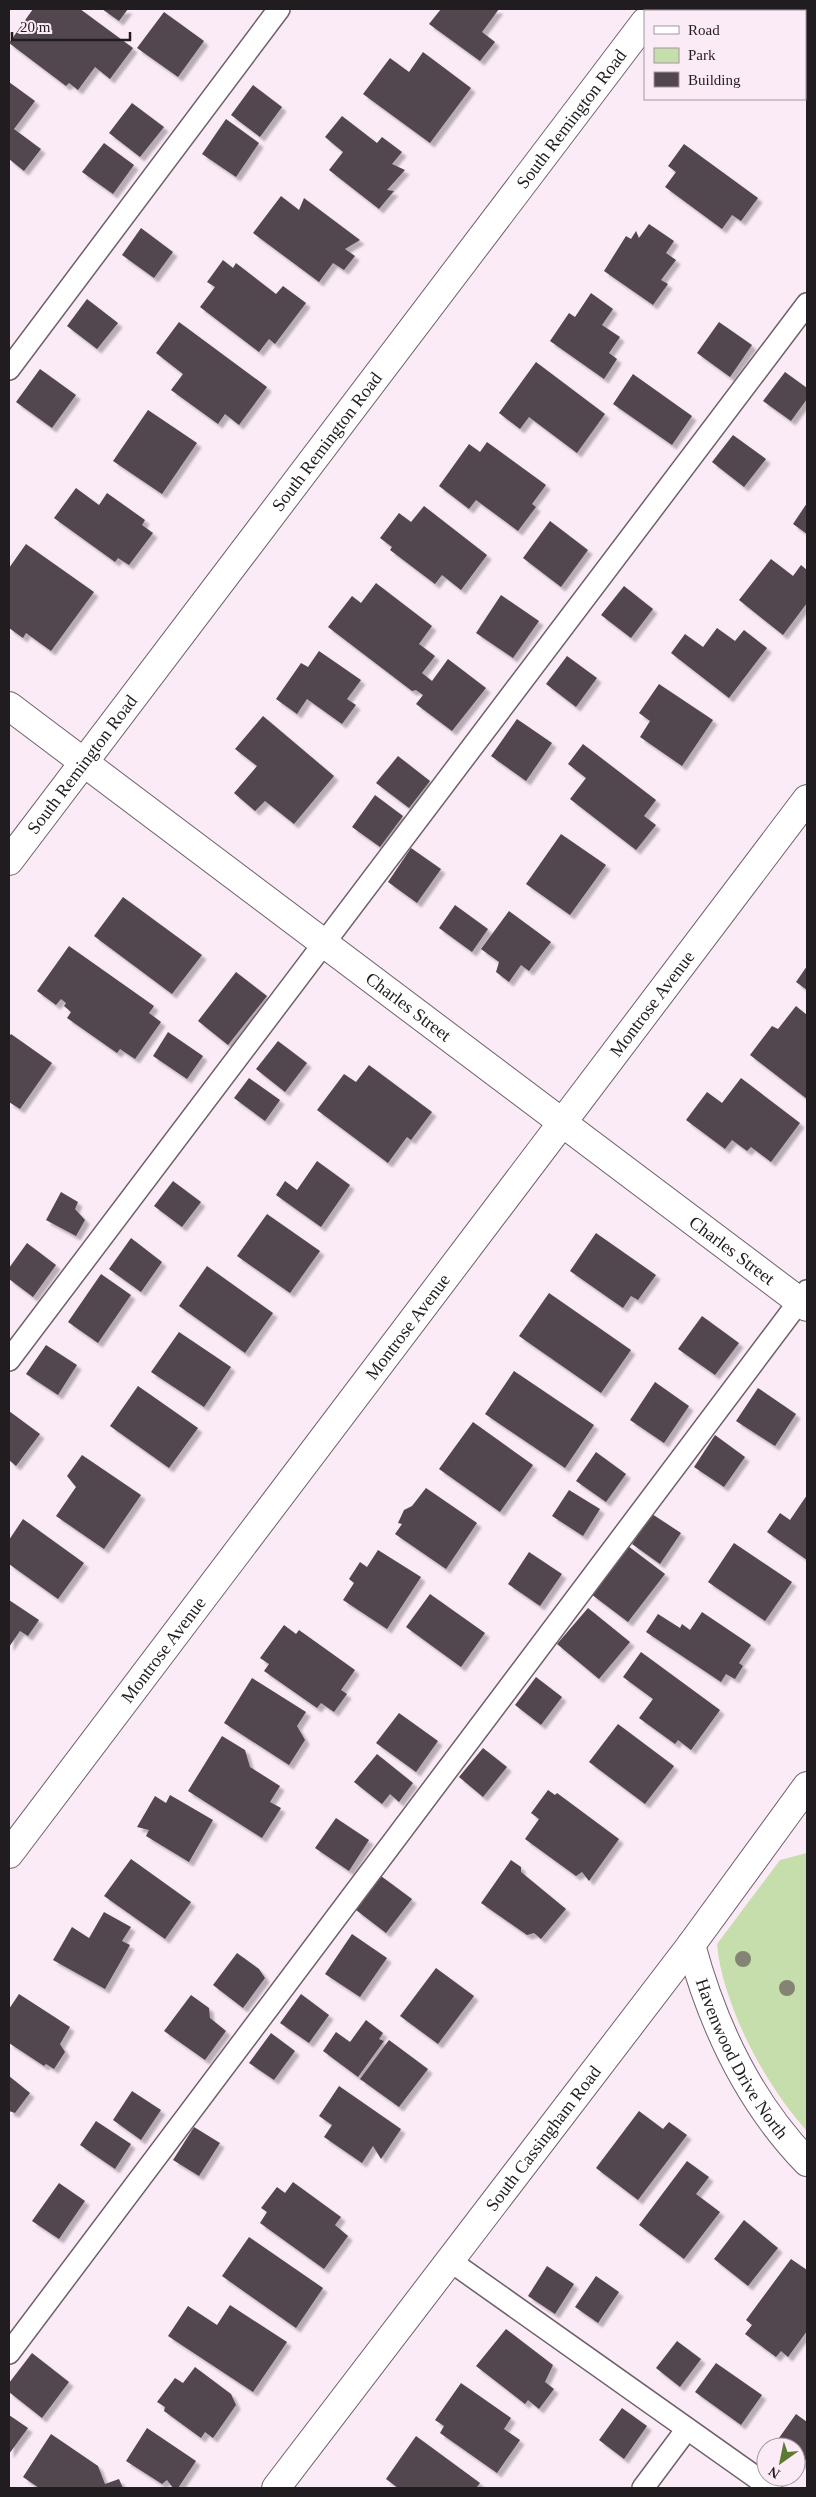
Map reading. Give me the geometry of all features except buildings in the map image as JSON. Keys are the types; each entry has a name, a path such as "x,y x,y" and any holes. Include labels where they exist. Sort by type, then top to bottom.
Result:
{"street":[{"name":"South Remington Road","path":"9,860 644,23"},
{"name":"Charles Street","path":"9,706 562,1123 805,1300"},
{"name":"Montrose Avenue","path":"9,1854 807,799"},
{"name":"South Cassingham Road","path":"276,2488 691,1945 807,1786"},
{"path":"780,1822 807,1824"},
{"name":"Havenwood Drive North","path":"691,1945 703,1987 726,2045 752,2092 785,2139 807,2162"}],"lane":[{"path":"9,369 279,9"},
{"path":"9,1360 807,304"},
{"path":"9,2353 805,1300"},
{"path":"449,2260 771,2488"},
{"path":"643,2488 687,2429"}],"green space":[{"path":"807,1853 807,2131 776,2092 749,2044 727,1992 717,1944 780,1860"}]}
